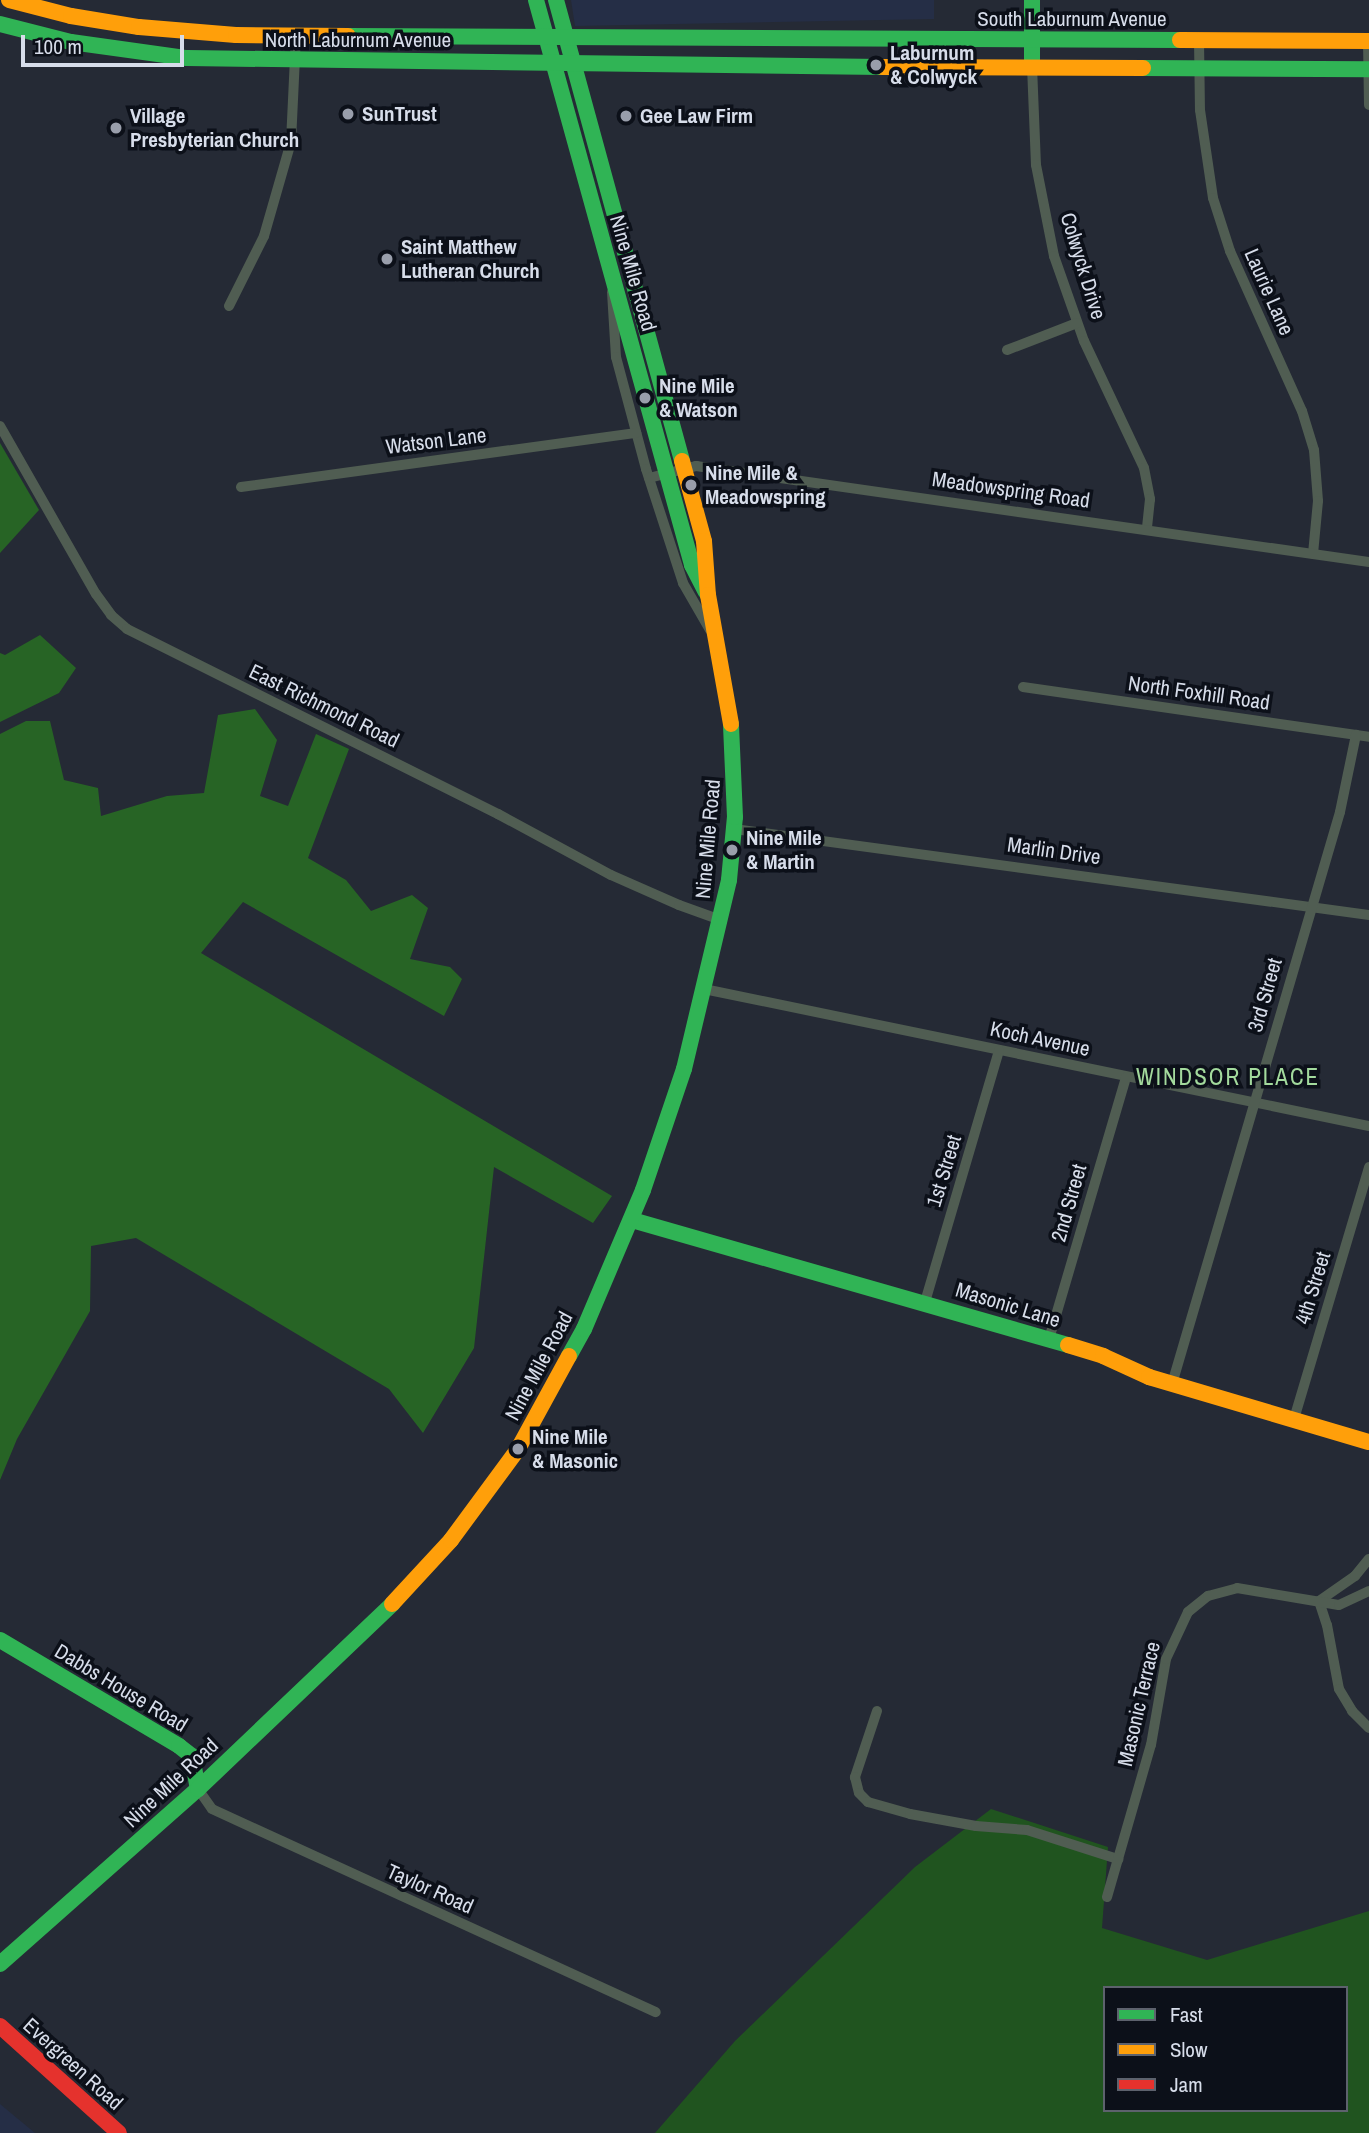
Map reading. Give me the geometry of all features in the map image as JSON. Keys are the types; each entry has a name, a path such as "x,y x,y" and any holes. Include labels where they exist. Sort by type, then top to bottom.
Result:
{"main road":[{"name":"North Laburnum Avenue","path":"9,0 71,16 195,33 565,38"},
{"name":"Nine Mile Road","path":"536,0 692,565 708,595"},
{"name":"Nine Mile Road","path":"0,1964 198,1789 413,1584 459,1530 518,1449 584,1329 632,1220 684,1069 721,920 734,829 733,734 719,644 708,595 707,555 556,0"},
{"name":"Colwyck Drive","path":"1032,0 1032,66"},
{"name":"North Laburnum Avenue","path":"0,24 71,42 148,54 296,61 571,61"},
{"name":"South Laburnum Avenue","path":"565,38 1369,41"},
{"path":"777,66 791,55 813,55 824,49 827,38"},
{"path":"571,61 777,66 1369,69"},
{"name":"Masonic Lane","path":"632,1220 1048,1339 1103,1356 1172,1384 1369,1442"},
{"name":"Dabbs House Road","path":"0,1640 179,1746 192,1756 198,1789"},
{"name":"Evergreen Road","path":"0,2026 119,2133"}],"street":[{"path":"229,306 257,251 276,200 291,142 296,36"},
{"name":"Laurie Lane","path":"1199,40 1204,151 1223,232 1303,411 1312,442 1318,501 1313,554"},
{"path":"1369,41 1369,105"},
{"name":"Colwyck Drive","path":"1032,66 1033,127 1042,204 1054,256 1077,323 1144,468 1150,499 1147,530"},
{"path":"613,279 615,348 649,478 683,583 719,644"},
{"path":"1007,351 1077,323"},
{"name":"East Richmond Road","path":"0,426 96,594 111,615 127,629 498,814 611,874 679,905 721,920"},
{"name":"Watson Lane","path":"240,487 636,433"},
{"name":"Meadowspring Road","path":"649,478 696,466 1369,562"},
{"name":"North Foxhill Road","path":"1023,687 1369,737"},
{"name":"3rd Street","path":"1172,1384 1340,812 1356,735"},
{"name":"Marlin Drive","path":"734,829 1369,915"},
{"name":"Koch Avenue","path":"704,989 1369,1126"},
{"name":"1st Street","path":"925,1302 999,1051"},
{"name":"2nd Street","path":"1048,1339 1126,1077"},
{"name":"4th Street","path":"1294,1419 1369,1167"},
{"path":"1369,1559 1355,1576 1319,1601 1339,1689 1352,1712 1369,1728"},
{"name":"Masonic Terrace","path":"1107,1897 1151,1745 1166,1660 1188,1612 1208,1596 1237,1588 1339,1605 1369,1591"},
{"path":"877,1711 855,1777 859,1793 868,1801 910,1814 976,1826 1027,1830 1118,1860"},
{"name":"Taylor Road","path":"198,1789 212,1809 656,2012"}],"shaded area":[{"path":"571,0 934,0 934,19 575,26"},
{"path":"0,2104 35,2133 0,2133"}],"green space":[{"path":"0,443 39,510 0,553"},
{"path":"40,635 76,668 59,693 0,722 0,653 5,655"},
{"path":"255,709 277,740 260,796 288,806 316,734 349,749 308,858 346,880 371,911 412,895 428,908 410,959 450,967 462,979 444,1016 243,902 201,953 612,1196 593,1223 494,1167 474,1348 423,1433 389,1389 136,1238 91,1246 90,1311 17,1439 0,1480 0,734 26,721 50,721 64,780 98,788 101,816 167,796 204,793 218,715"},
{"path":"991,1809 1108,1847 1102,1928 1207,1960 1369,1911 1369,2133 655,2133 735,2041 915,1867"}],"traffic: fast":[{"path":"536,0 692,565 706,592"},
{"path":"556,0 682,461"},
{"path":"1032,0 1032,66"},
{"path":"0,24 71,42 187,58 882,67"},
{"path":"348,36 1180,40"},
{"path":"1143,68 1369,69"},
{"path":"569,1356 584,1329 643,1190 684,1069 729,880 735,817 731,724"},
{"path":"632,1220 1068,1345"},
{"path":"0,1964 198,1789 392,1604"},
{"path":"0,1640 179,1746 192,1756 198,1789"}],"traffic: slow":[{"path":"9,0 71,16 139,27 236,35 348,36"},
{"path":"1180,40 1369,41"},
{"path":"882,67 1143,68"},
{"path":"682,461 704,541 708,595 731,724"},
{"path":"1068,1345 1103,1356 1149,1377 1369,1442"},
{"path":"392,1604 451,1540 518,1449 569,1356"}],"traffic: jam":[{"path":"0,2026 119,2133"}],"place":[{"name":"Laburnum & Colwyck","path":"876,65"},
{"name":"SunTrust","path":"348,114"},
{"name":"Gee Law Firm","path":"626,116"},
{"name":"Village Presbyterian Church","path":"116,128"},
{"name":"Saint Matthew Lutheran Church","path":"387,259"},
{"name":"Nine Mile & Watson","path":"645,398"},
{"name":"Nine Mile & Meadowspring","path":"691,485"},
{"name":"Nine Mile & Martin","path":"732,850"},
{"name":"Nine Mile & Masonic","path":"518,1449"}],"district":[{"name":"WINDSOR PLACE","path":"1228,1077"}]}
